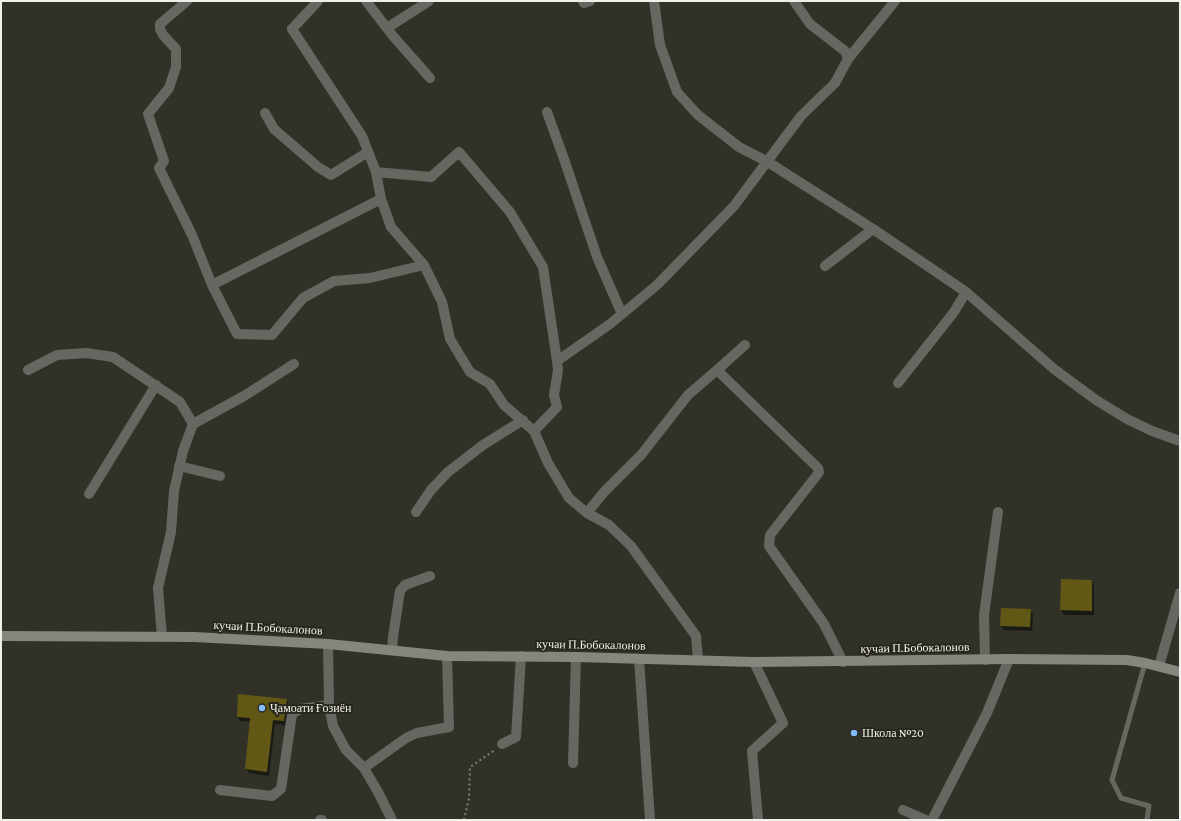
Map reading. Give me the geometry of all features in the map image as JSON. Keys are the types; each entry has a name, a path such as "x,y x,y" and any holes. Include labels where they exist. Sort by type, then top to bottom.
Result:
{"main road":[{"name":"кучаи П.Бобокалонов","path":"1,636 162,637 328,644 447,656 576,657 754,662 1009,659 1127,660 1159,666 1180,672"}],"street":[{"path":"186,1 160,24 160,29 163,35 176,49 176,67 169,88 148,114 164,161 159,168 192,234 212,285 237,334 272,335 303,298 334,281 370,278 424,265"},
{"path":"318,1 292,29 362,136 376,172 382,199 391,227 424,265 442,302 450,339 470,372 490,384 504,405 534,431 548,462 569,498 587,513 608,525 631,546 696,636 698,660"},
{"path":"366,1 430,78"},
{"path":"387,28 429,1"},
{"path":"584,1 584,3 590,1"},
{"path":"654,1 660,46 677,92 698,115 739,147 768,162 873,229 966,292 1054,369 1096,400 1127,419 1152,431 1180,441"},
{"path":"794,1 810,24 845,51 848,59"},
{"path":"557,361 610,324 657,285 734,206 801,116 835,83 848,59 895,1"},
{"path":"547,112 564,158 596,257 622,314"},
{"path":"264,113 274,129 318,167 331,175 368,152"},
{"path":"376,172 432,177 459,152 510,212 543,267 558,370 554,395 557,407 534,431"},
{"path":"212,285 382,199"},
{"path":"825,266 873,229"},
{"path":"898,383 954,312 966,292"},
{"path":"587,513 604,492 641,456 688,396 744,345"},
{"path":"28,370 57,355 86,353 113,357 180,402 194,424"},
{"path":"162,637 158,588 171,532 174,491 182,451 194,424 244,396 294,364"},
{"path":"717,370 818,468 819,472 770,535 769,546 824,624 842,662"},
{"path":"89,494 156,386"},
{"path":"416,512 431,490 448,472 483,445 523,420"},
{"path":"179,466 220,476"},
{"path":"986,660 984,616 998,512"},
{"path":"392,650 400,591 405,585 430,576"},
{"path":"1159,666 1180,593"},
{"path":"328,644 329,705 333,726 346,750 364,768 392,820"},
{"path":"364,768 416,733 449,727 447,656"},
{"path":"502,744 516,737 521,656"},
{"path":"573,763 576,657"},
{"path":"639,659 650,820"},
{"path":"932,820 987,713 1009,659"},
{"path":"754,662 783,723 752,751 758,820"},
{"path":"220,790 272,796 280,789 292,714 300,709 329,705"},
{"path":"903,810 926,820"}],"lane":[{"path":"1145,663 1112,780 1121,798 1149,806 1147,820"}],"path":[{"path":"464,820 469,798 470,767 502,744"}],"building":[{"path":"1061,579 1092,580 1092,611 1060,610"},
{"path":"1001,608 1031,609 1030,627 1000,626"},
{"path":"238,694 287,699 284,721 273,720 267,772 245,769 250,718 237,717"}],"place":[{"name":"Ҷамоати Ғозиён","path":"262,708"},
{"name":"Школа №20","path":"854,733"}]}
